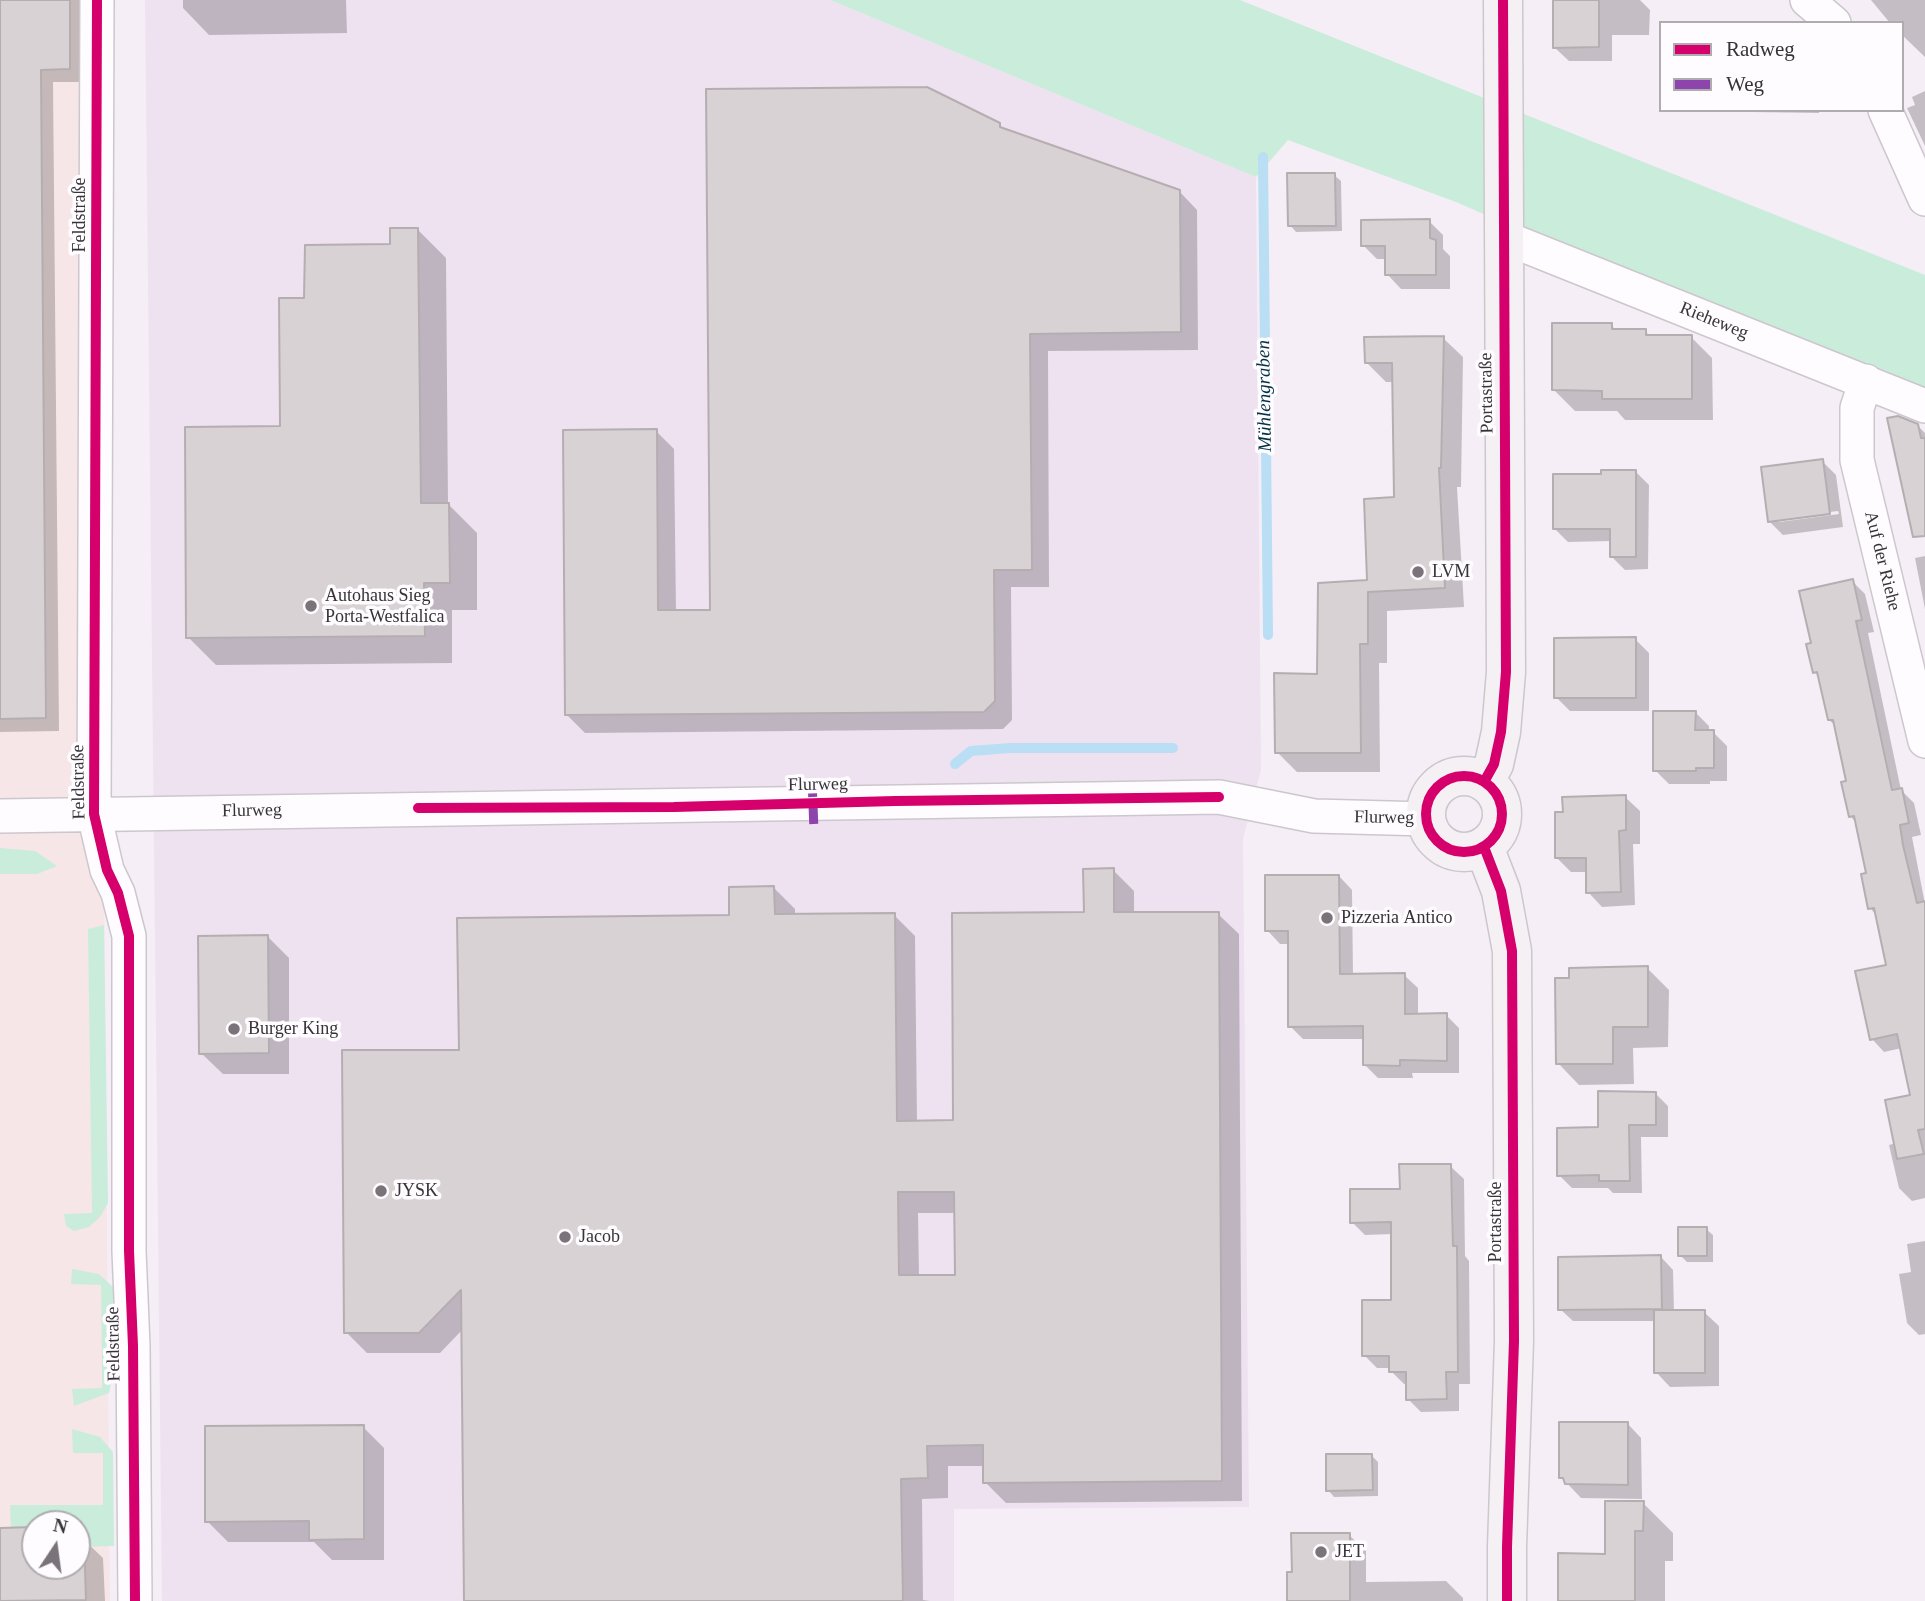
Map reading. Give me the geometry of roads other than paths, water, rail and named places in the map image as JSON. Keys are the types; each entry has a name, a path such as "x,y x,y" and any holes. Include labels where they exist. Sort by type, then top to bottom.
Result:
{"main road":[{"name":"Portastraße","path":"1483,782 1494,764 1501,732 1506,671 1503,0"},
{"path":"1469,776 1483,782 1490,786 1502,806 1502,818 1493,839 1472,851 1460,852 1447,848 1430,831 1427,807 1431,796 1437,787 1447,780 1469,776"},
{"name":"Portastraße","path":"1484,846 1501,891 1512,951 1514,1341 1507,1601"}],"street":[{"name":"Feldstraße","path":"97,0 94,814 107,870 118,893 130,936 129,1251 133,1346 135,1601"},
{"path":"1807,0 1832,21"},
{"path":"1886,112 1925,199"},
{"name":"Rieheweg","path":"1503,237 1925,406"},
{"name":"Auf der Riehe","path":"1866,382 1857,408 1857,460 1925,741"},
{"name":"Flurweg","path":"0,816 1219,797 1314,816 1427,818"}],"waterway":[{"name":"Mühlengraben","path":"1263,157 1268,635"},
{"name":"Mühlengraben","path":"955,764 971,751 1010,748 1173,748"}],"place":[{"name":"LVM","path":"1418,572"},
{"name":"Autohaus Sieg Porta-Westfalica","path":"311,606"},
{"name":"Pizzeria Antico","path":"1327,918"},
{"name":"Burger King","path":"234,1029"},
{"name":"JYSK","path":"381,1191"},
{"name":"Jacob","path":"565,1237"},
{"name":"JET","path":"1321,1552"}]}
